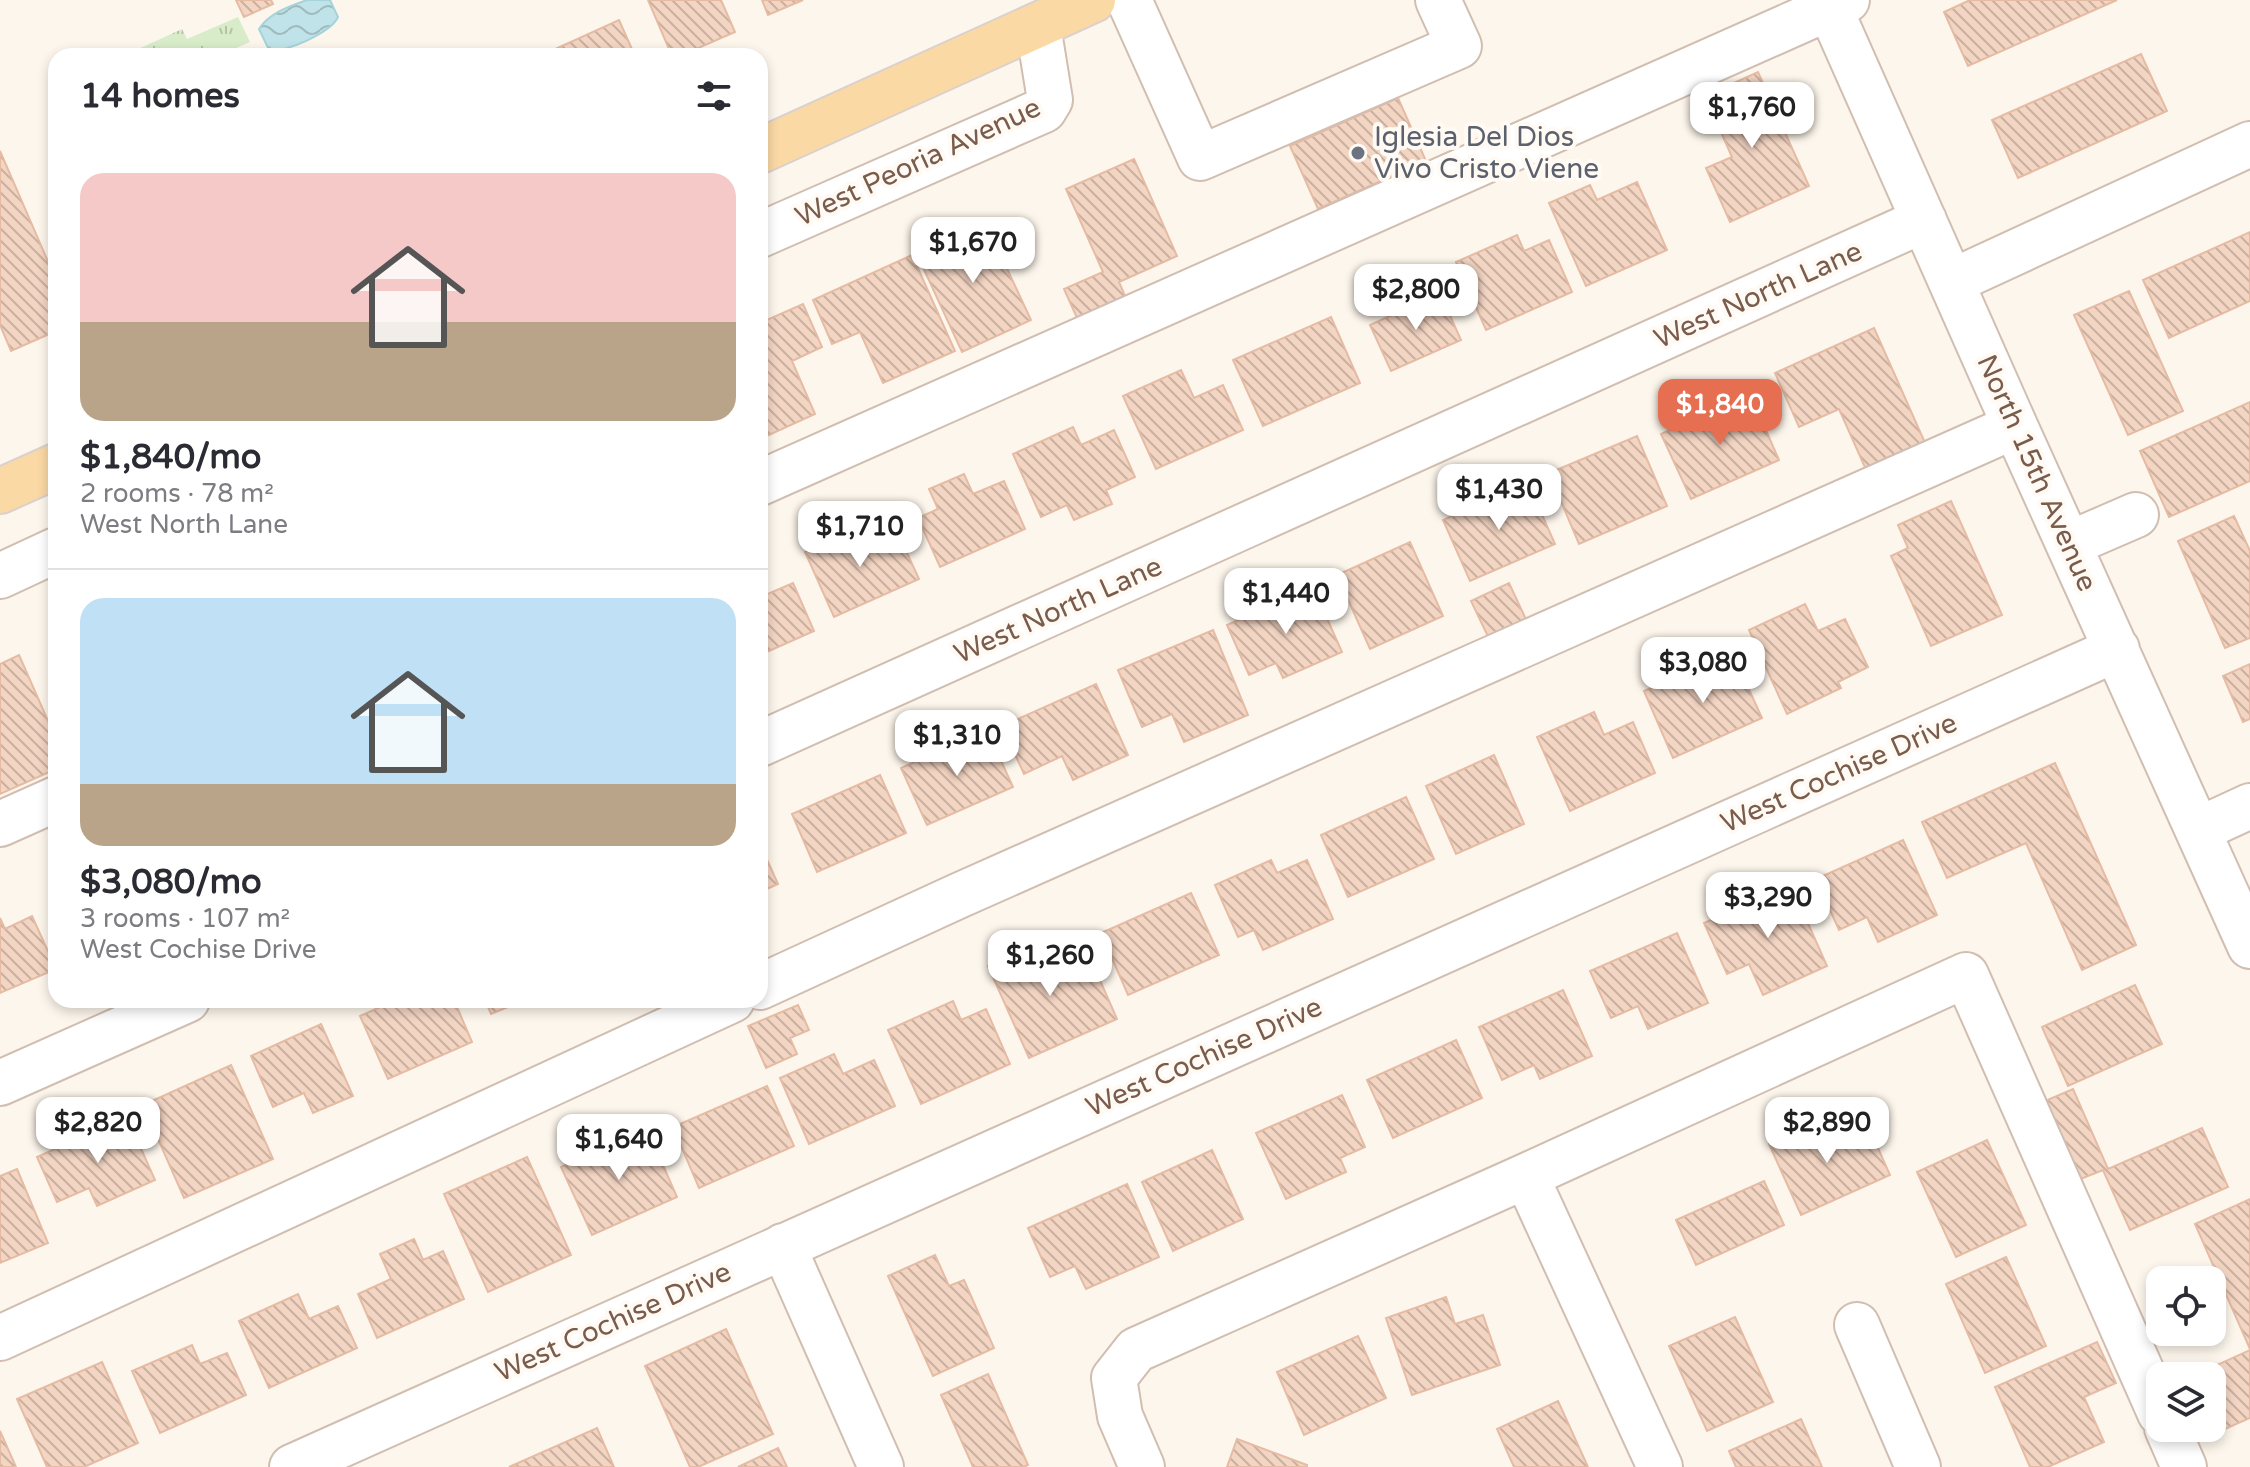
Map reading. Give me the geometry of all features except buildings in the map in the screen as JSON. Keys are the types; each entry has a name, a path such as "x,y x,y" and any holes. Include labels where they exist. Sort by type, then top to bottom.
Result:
{"main road":[{"path":"768,147 1093,0"},
{"path":"0,491 48,470"}],"street":[{"path":"1129,0 1200,158 1459,46 1438,0"},
{"path":"768,479 1834,3"},
{"name":"North 15th Avenue","path":"1834,3 1951,282 2250,946"},
{"name":"West Peoria Avenue","path":"768,231 1044,110 1050,100 1038,26"},
{"path":"1951,282 2250,144"},
{"name":"West North Lane","path":"768,740 1924,220"},
{"path":"768,983 2015,426"},
{"path":"2069,544 2136,515"},
{"path":"0,576 48,554"},
{"name":"West Cochise Drive","path":"292,1467 2117,649"},
{"path":"0,824 48,803"},
{"path":"2198,830 2250,806"},
{"path":"1142,1467 1120,1416 1114,1378 1136,1350 1966,975 2146,1381"},
{"path":"0,1083 169,1008"},
{"path":"0,1338 715,1008"},
{"path":"1526,1176 1660,1467"},
{"path":"783,1246 881,1467"},
{"path":"1857,1325 1918,1467"},
{"path":"2173,1442 2184,1467"}],"green space":[{"path":"238,17 250,42 236,48 140,48 182,29 187,39"}],"water":[{"path":"307,0 330,0 338,17 327,29 307,41 288,48 268,48 259,29 280,11"}],"place":[{"name":"Iglesia Del Dios Vivo Cristo Viene","path":"1358,153"}]}
